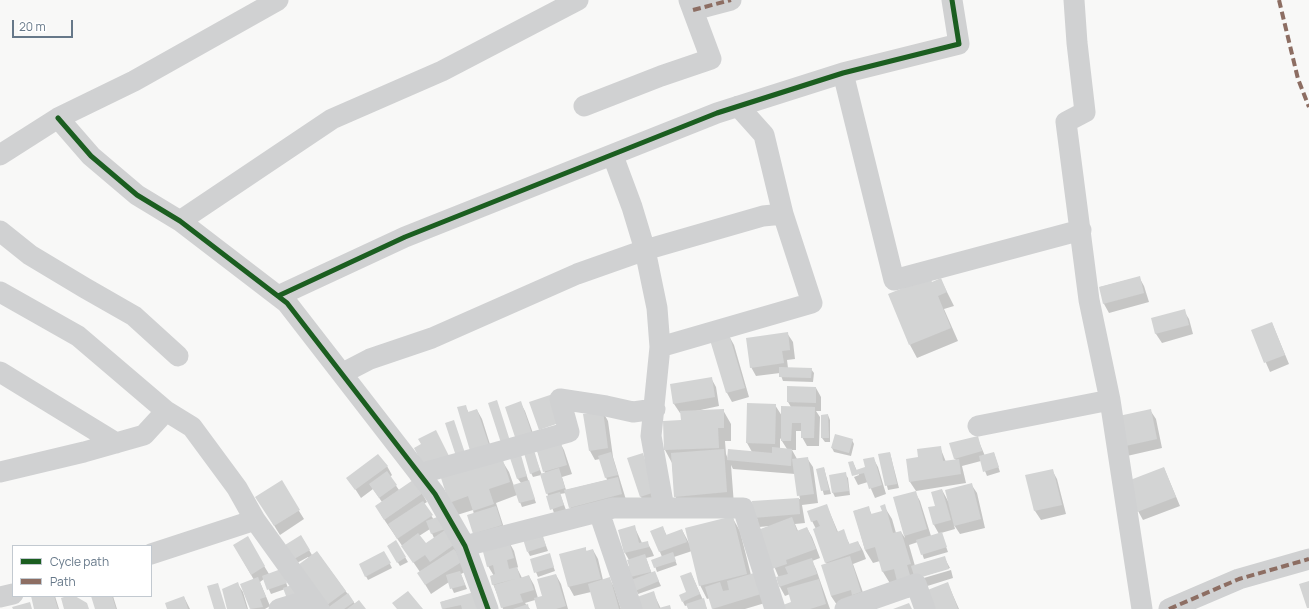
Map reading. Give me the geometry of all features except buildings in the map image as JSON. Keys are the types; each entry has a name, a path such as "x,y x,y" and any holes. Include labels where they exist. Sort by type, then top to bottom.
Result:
{"street":[{"path":"0,155 58,118 134,80 278,0"},
{"path":"180,221 332,119 442,71 578,0"},
{"path":"584,106 661,76 711,59 691,5 731,0"},
{"path":"278,296 404,237 613,156 668,132 738,106 843,73 959,44 952,0"},
{"path":"1074,0 1077,43 1086,112 1066,122 1089,300 1110,400 1142,609"},
{"path":"843,73 894,280 1080,230"},
{"path":"660,348 812,303 783,214 764,135 738,106"},
{"path":"58,118 91,156 137,195 180,221 287,302 435,494 465,546 488,609"},
{"path":"613,156 632,207 644,250 657,308 660,348 655,409 651,436 664,508"},
{"path":"343,373 370,359 432,338 578,274 644,250 763,216 783,214"},
{"path":"0,231 30,255 134,316 178,356"},
{"path":"0,292 78,336 166,411 192,427 237,488 301,606"},
{"path":"0,372 116,443"},
{"path":"419,474 569,432 560,399 633,412 655,409"},
{"path":"978,426 1110,400"},
{"path":"0,472 144,435 166,411"},
{"path":"465,546 613,508 744,508 775,609"},
{"path":"599,512 632,609"},
{"path":"152,554 255,520"},
{"path":"1169,609 1239,579 1309,559"},
{"path":"845,609 916,584 925,609"},
{"path":"0,597 12,594"}],"marked path":[{"path":"693,10 731,0"},
{"path":"1279,0 1298,79 1309,107"},
{"path":"1169,609 1239,579 1309,559"}],"cycle path":[{"path":"278,296 405,237 717,113 843,73 959,44 952,0"},
{"path":"58,118 91,156 137,195 180,221 287,303 435,494 465,546 488,609"}]}
